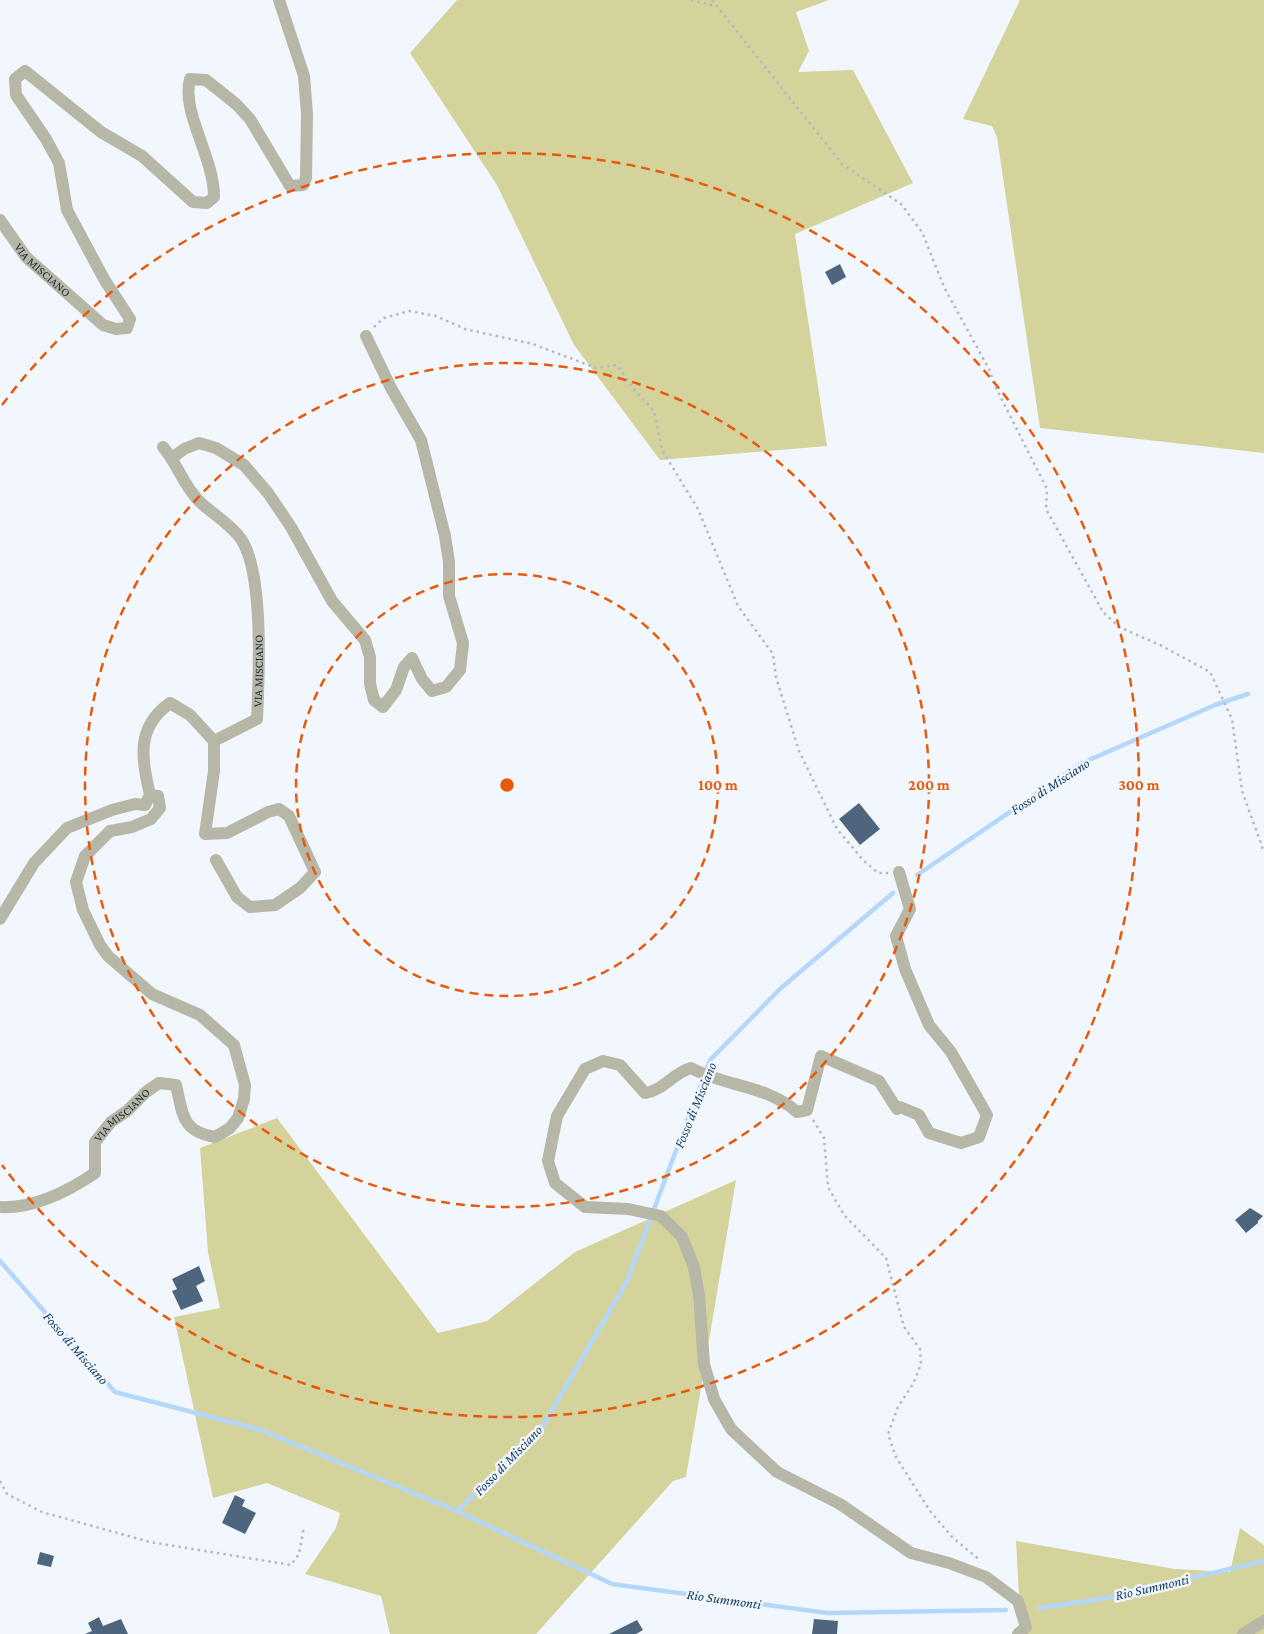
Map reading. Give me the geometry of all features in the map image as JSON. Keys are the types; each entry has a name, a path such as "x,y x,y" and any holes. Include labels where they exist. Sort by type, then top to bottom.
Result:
{"street":[{"name":"VIA MISCIANO","path":"0,220 26,256 92,313 103,325 116,329 127,328 130,319 104,279 67,210 59,163 46,139 16,95 15,80 24,71 101,132 142,156 193,202 208,203 214,197 214,180 190,108 187,92 190,78 206,80 236,104 250,119 290,186 303,185 306,178 307,132 304,76 279,0"},
{"path":"172,458 184,449 199,443 216,448 244,465 268,493 291,527 332,601 365,640 370,657 370,684 374,700 383,707 396,690 404,667 412,658 422,679 432,690 446,687 460,670 463,644 449,596 450,562 437,498 421,440 391,388 366,336"},
{"name":"VIA MISCIANO","path":"0,1207 17,1208 68,1191 95,1173 95,1142 111,1122 127,1112 146,1092 159,1083 176,1085 184,1120 199,1134 215,1137 230,1128 238,1118 245,1085 234,1045 200,1015 152,994 128,974 100,945 83,910 76,882 85,856 110,831 132,827 151,819 160,808 158,796 150,796 143,763 144,738 156,713 170,703 190,715 214,741 257,719 259,633 252,562 241,539 219,516 199,501 182,479 172,458 163,447"},
{"path":"214,741 214,771 205,834 227,833 268,812 279,809 289,816 315,872 300,888 275,905 250,908 237,897 216,860"},
{"path":"0,919 34,863 67,828 112,810 135,804 145,805 150,796"},
{"path":"899,872 910,909 896,936 905,969 929,1025 951,1052 987,1115 979,1136 961,1143 930,1133 919,1115 900,1108 897,1109 879,1081 821,1056 807,1110 797,1112 769,1093 710,1078 692,1068 680,1071 654,1092 646,1093 620,1065 603,1061 585,1069 557,1116 548,1161 555,1183 585,1206 643,1212 661,1216 682,1237 694,1267 699,1295 704,1364 714,1399 731,1429 777,1472 840,1504 911,1553 949,1563 986,1577 1018,1601 1026,1627 1018,1634"},
{"path":"1243,1634 1264,1621"}],"path":[{"path":"692,0 717,6"},
{"path":"712,0 842,164 901,204 922,232 944,287 990,371 994,384 1047,489 1046,509 1103,612 1119,627 1160,645 1210,672 1232,719 1242,792 1264,852"},
{"path":"366,336 384,318 409,311 436,316 465,329 533,344 596,368 617,365 633,388 654,411 662,450 698,510 738,606 773,654 776,677 799,750 837,829 863,860 878,873 899,872"},
{"path":"807,1110 824,1138 828,1187 844,1215 886,1258 904,1327 920,1349 921,1364 913,1384 898,1407 888,1434 896,1457 930,1511 954,1538 978,1556 984,1567 978,1574"},
{"path":"0,1481 7,1494 42,1512 150,1542 255,1561 291,1565 299,1554 304,1527"}],"shaded area":[{"path":"457,0 829,0 796,12 809,51 798,72 853,70 913,183 795,234 827,446 660,460 574,345 497,185 410,53"},
{"path":"1020,0 1264,0 1264,453 1040,428 997,137 992,126 963,119"},
{"path":"277,1118 438,1333 487,1321 575,1252 736,1180 686,1477 673,1481 536,1634 390,1634 381,1596 305,1574 336,1528 340,1513 267,1483 213,1498 174,1317 220,1308 208,1252 200,1148"},
{"path":"1240,1528 1264,1545 1264,1634 1021,1634 1016,1541 1175,1569 1230,1572"}],"building":[{"path":"840,264 846,277 832,285 825,272"},
{"path":"859,803 880,829 860,845 839,819"},
{"path":"1250,1208 1263,1216 1246,1233 1235,1220"},
{"path":"199,1266 205,1281 196,1286 203,1301 181,1310 172,1291 177,1289 172,1279"},
{"path":"235,1495 245,1500 242,1506 256,1513 245,1534 222,1523"},
{"path":"40,1552 54,1556 51,1567 37,1564"},
{"path":"99,1617 103,1626 121,1619 128,1634 85,1634 92,1631 88,1623"},
{"path":"814,1619 838,1621 837,1634 812,1634"},
{"path":"637,1620 643,1630 636,1634 609,1634"}],"waterway":[{"name":"Fosso di Misciano","path":"917,875 1082,763 1215,705 1248,694"},
{"name":"Fosso di Misciano","path":"0,1261 115,1392 261,1430 457,1511 540,1431 627,1281 710,1060 781,988 893,893"},
{"name":"Rio Summonti","path":"457,1511 612,1584 827,1613 1006,1610"},
{"name":"Rio Summonti","path":"1039,1608 1101,1599 1264,1561"}]}
